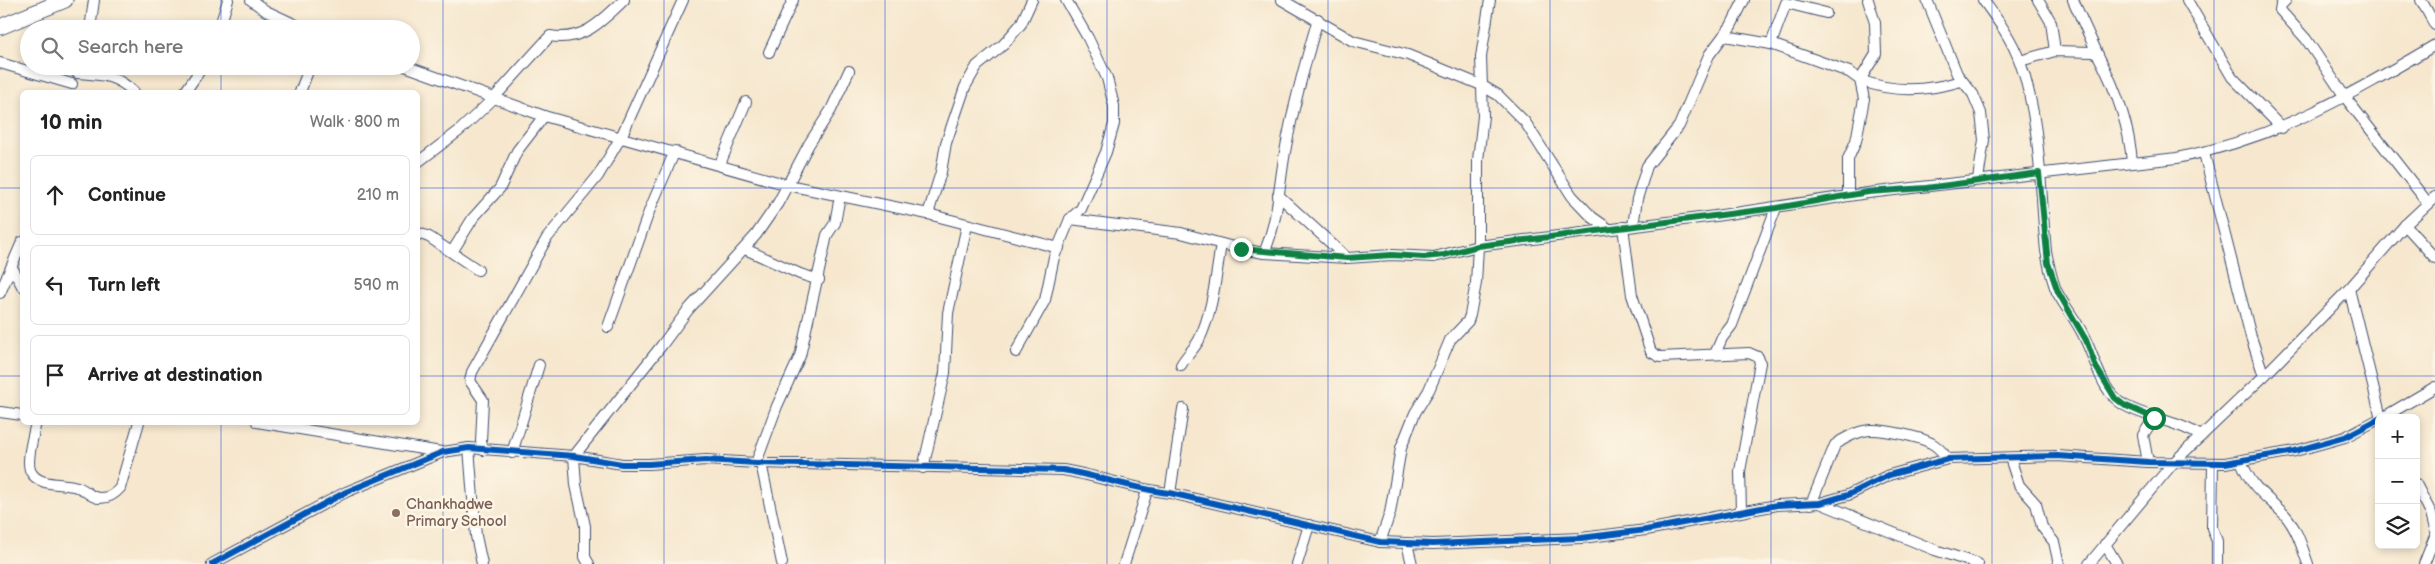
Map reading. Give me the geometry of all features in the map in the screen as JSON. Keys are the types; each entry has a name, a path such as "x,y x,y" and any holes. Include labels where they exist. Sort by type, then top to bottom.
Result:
{"street":[{"path":"0,27 65,0"},
{"path":"91,20 94,0"},
{"path":"222,20 228,0"},
{"path":"251,0 266,11 286,20"},
{"path":"420,160 459,131 493,98 550,36 566,39 585,32 612,12 624,0"},
{"path":"484,450 481,441 483,400 470,382 472,372 547,238 598,176 621,137 683,0"},
{"path":"769,52 793,0"},
{"path":"928,214 941,172 946,143 965,87 977,66 1003,45 1021,24 1032,0"},
{"path":"1016,352 1045,300 1054,257 1070,220 1081,209 1106,152 1112,133 1115,113 1113,96 1094,50 1066,0"},
{"path":"1282,0 1318,19 1353,41 1396,51 1481,85 1498,95 1525,122 1572,196 1592,217 1608,229"},
{"path":"1380,542 1390,513 1401,448 1415,413 1429,390 1450,340 1468,321 1470,315 1476,283 1478,246 1478,160 1483,116 1481,57 1490,0"},
{"path":"1741,511 1740,471 1760,363 1758,357 1749,353 1660,357 1651,352 1632,295 1628,227 1647,166 1679,126 1708,55 1724,36 1744,0"},
{"path":"1848,195 1848,158 1856,141 1864,99 1860,80 1876,54 1875,23 1868,0"},
{"path":"1928,0 1961,80 1973,94 1981,112 1984,140 1978,180"},
{"path":"1983,0 2004,29 2020,61 2033,108 2048,263 2058,292 2086,340 2096,367 2115,398 2124,405 2154,418 2184,425 2201,436"},
{"path":"2038,0 2051,22 2055,51"},
{"path":"2073,0 2118,96 2131,143 2132,162"},
{"path":"2187,0 2232,77 2282,128"},
{"path":"2089,564 2174,462 2264,376 2349,289 2406,225 2432,200 2345,97 2306,39 2280,10 2281,5 2286,0"},
{"path":"2421,0 2435,25"},
{"path":"1771,44 1786,3 1826,13"},
{"path":"1264,252 1274,226 1296,100 1318,19"},
{"path":"1724,36 1771,44 1849,72 1860,80 1880,86 1918,90 1930,89 1961,80"},
{"path":"1070,220 1181,233 1221,244 1264,252 1347,258 1392,255 1434,256 1478,246 1776,208 1848,195 1926,188 1978,180 2177,158 2204,153 2282,128 2345,97 2435,45"},
{"path":"2020,61 2055,51 2093,52 2098,55"},
{"path":"0,63 20,70"},
{"path":"420,71 544,116 720,164 788,185 928,214 1059,248"},
{"path":"589,564 585,557 585,526 576,485 574,456 688,310 745,249 774,210 809,144 830,110 849,71"},
{"path":"34,75 70,88 75,75"},
{"path":"107,75 131,90"},
{"path":"186,90 197,75"},
{"path":"301,90 307,75"},
{"path":"720,164 746,102"},
{"path":"452,252 473,218 500,188 517,151 544,116"},
{"path":"608,327 650,209 674,151"},
{"path":"2204,153 2251,337 2264,376"},
{"path":"1278,195 1347,258"},
{"path":"782,563 759,463 777,406 800,356 819,280 827,236 835,223 840,196"},
{"path":"1715,354 1739,308 1776,208"},
{"path":"923,468 945,373 948,313 966,225"},
{"path":"2406,225 2435,258"},
{"path":"420,234 429,237 478,270"},
{"path":"1181,365 1196,345 1203,330 1214,288 1221,244"},
{"path":"0,294 13,269 20,248"},
{"path":"745,249 800,274 819,280"},
{"path":"13,269 20,282"},
{"path":"2349,289 2384,414"},
{"path":"512,453 539,365"},
{"path":"2390,414 2435,387"},
{"path":"1170,494 1183,409"},
{"path":"0,412 20,416"},
{"path":"2148,462 2144,435 2154,418"},
{"path":"212,564 346,492 443,452 469,448 512,453 574,456 622,464 658,464 706,460 923,468 1063,470 1088,474 1147,491 1170,494 1380,542 1407,544 1581,538 1646,530 1777,505 1815,503 1848,494 1889,475 1948,459 1990,456 2010,458 2078,456 2148,462 2213,463 2241,461 2295,451 2345,437 2375,422"},
{"path":"35,425 28,463 30,471 36,478 44,482 75,486 94,497 101,498 115,494 120,488 138,425"},
{"path":"276,425 443,452"},
{"path":"1815,503 1835,446 1843,439 1861,433 1871,430 1919,439 1931,443 1948,459"},
{"path":"469,448 476,536 482,564"},
{"path":"2010,458 2020,485 2036,504 2042,527 2054,542 2059,564"},
{"path":"2241,461 2252,485 2284,515 2293,527 2308,564"},
{"path":"2213,463 2212,528 2216,541 2217,564"},
{"path":"1124,564 1147,491"},
{"path":"2420,492 2431,513 2435,529"},
{"path":"1815,503 1889,533 1978,564"},
{"path":"1297,564 1309,525"},
{"path":"2424,564 2435,536"},
{"path":"1407,544 1412,564"},
{"path":"2106,544 2117,564"}],"cycle path":[{"path":"212,564 346,492 443,452 469,448 574,456 622,464 706,460 756,463 1063,470 1380,542 1433,544 1581,538 1646,530 1777,505 1820,503 1848,495 1889,475 1948,459 2057,456 2148,462 2225,463 2295,451 2345,437 2375,421"}],"place":[{"name":"Chankhadwe Primary School","path":"396,513"}],"route":[{"path":"1241,249 1347,258 1392,255 1424,257 1444,255 1478,246 1776,208 1868,192 1926,188 2039,173 2046,251 2050,273 2058,292 2086,340 2096,367 2115,398 2124,405 2154,418"}]}
